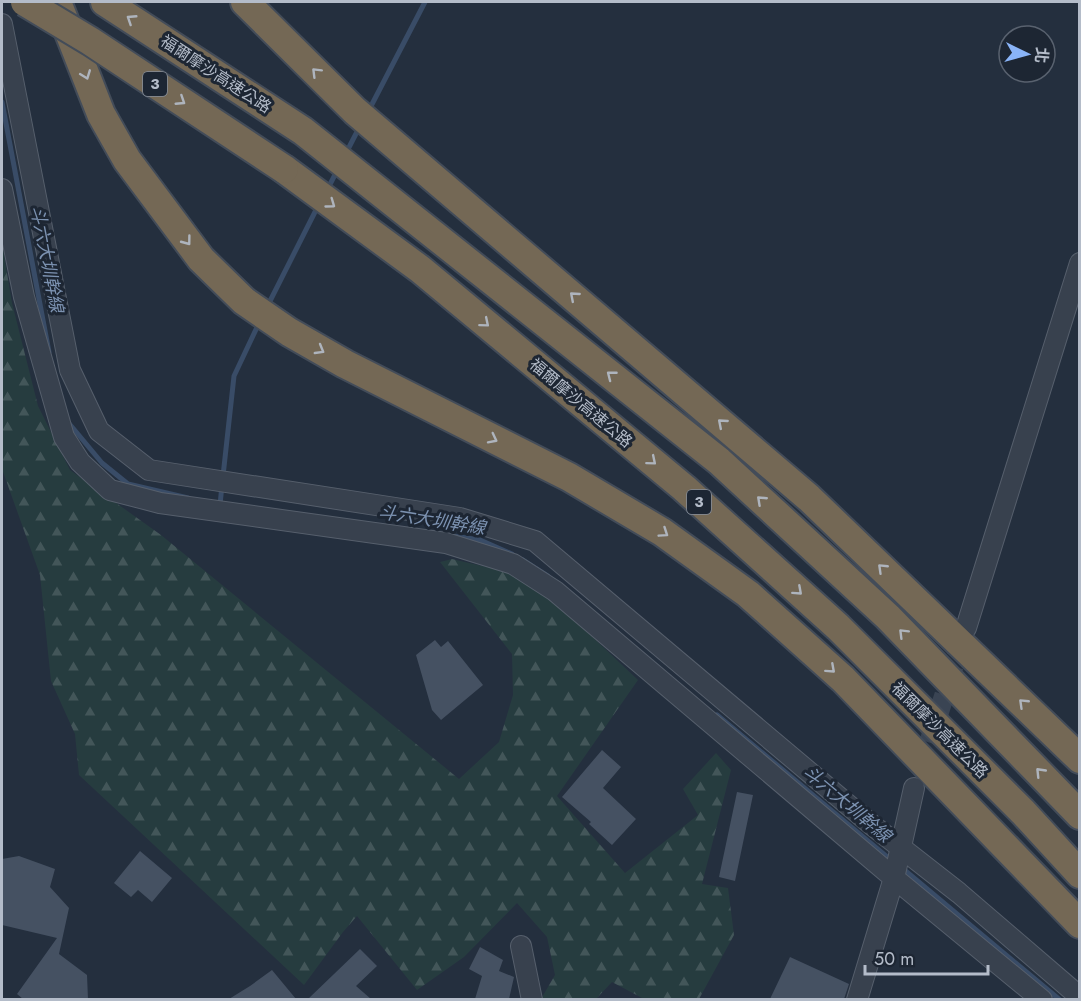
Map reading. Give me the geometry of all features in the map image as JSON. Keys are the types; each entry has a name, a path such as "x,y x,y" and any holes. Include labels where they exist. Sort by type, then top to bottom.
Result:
{"highway":[{"name":"福爾摩沙高速公路","path":"25,2 90,41 284,169 420,269 684,488 838,627 1023,812 1080,874"},
{"path":"57,2 101,114 127,160 201,259 264,314 345,364 569,477 663,532 748,594 843,679 1080,924"},
{"name":"福爾摩沙高速公路","path":"105,2 303,131 719,461 888,617 1080,815"},
{"path":"245,2 364,119 809,498 1080,759"}],"street":[{"path":"2,30 70,370 99,431 149,470 460,518 535,541 1080,997"},
{"path":"2,189 24,297 64,437 80,462 110,490 170,505 446,543 513,564 555,591 894,878 1042,999"},
{"path":"966,628 1080,263"},
{"path":"858,999 894,878 914,788"},
{"path":"521,946 532,999"}],"green space":[{"path":"2,243 12,303 38,406 70,470 161,535 459,779 499,742 513,695 512,654 440,562 452,559 529,577 638,680 557,796 625,873 698,815 683,789 716,753 731,770 702,884 728,888 734,935 699,999 644,999 612,982 596,999 541,999 555,975 547,937 517,903 464,957 417,990 357,916 304,985 79,775 75,734 51,681 40,575 2,469"}],"building":[{"path":"435,640 441,647 448,641 483,685 441,720 432,710 416,655"},
{"path":"602,750 621,767 603,788 636,819 612,845 589,824 591,822 562,797"},
{"path":"737,792 753,795 735,881 719,877"},
{"path":"140,851 172,878 152,902 138,890 131,897 114,883"},
{"path":"19,856 55,869 50,887 69,908 59,954 87,975 88,999 23,999 17,994 57,938 2,925 2,859"},
{"path":"480,947 503,960 499,971 514,977 509,999 475,999 482,976 469,969"},
{"path":"360,949 377,966 356,986 371,999 308,999"},
{"path":"790,957 849,984 844,999 770,999"},
{"path":"272,970 296,999 229,999 250,986"}],"waterway":[{"path":"369,110 425,2"},
{"name":"斗六大圳幹線","path":"2,102 49,352"},
{"path":"345,155 360,126"},
{"path":"327,190 338,169"},
{"path":"267,307 318,206"},
{"path":"223,476 234,376 260,321"},
{"name":"斗六大圳幹線","path":"67,421 102,463 128,484 188,498"},
{"path":"220,505 222,485"},
{"name":"斗六大圳幹線","path":"453,536 480,540 512,554"},
{"name":"斗六大圳幹線","path":"523,560 548,576"},
{"name":"斗六大圳幹線","path":"717,715 892,861"},
{"name":"斗六大圳幹線","path":"902,868 1060,1000"}],"tunnel":[{"path":"920,771 964,634"}]}
